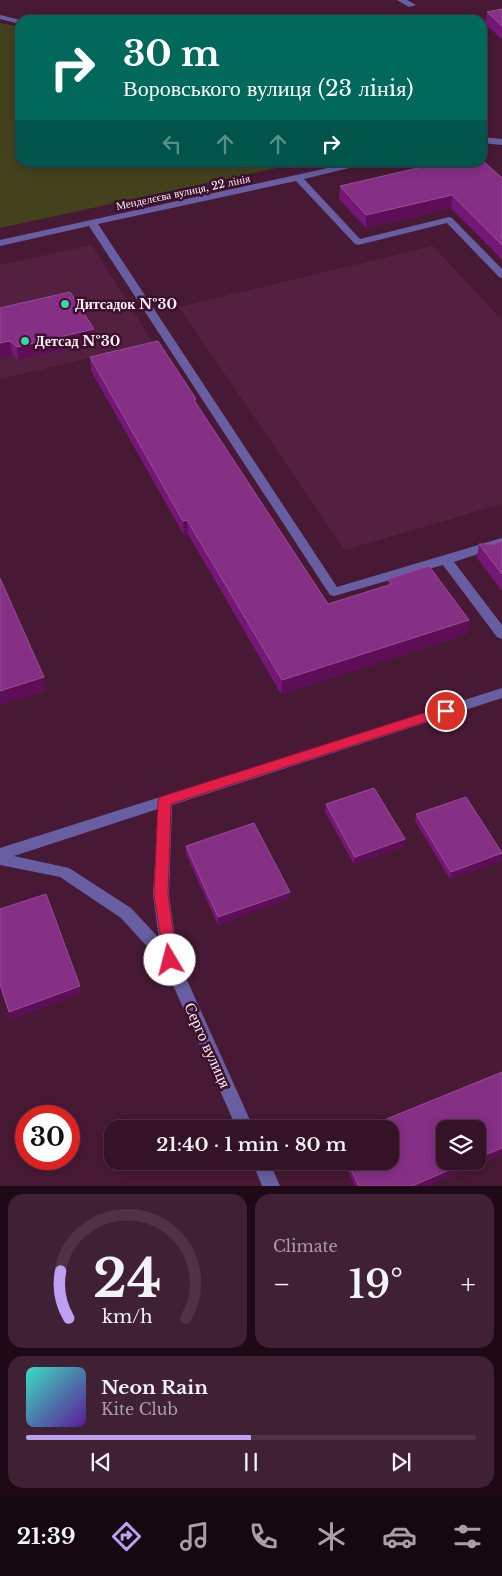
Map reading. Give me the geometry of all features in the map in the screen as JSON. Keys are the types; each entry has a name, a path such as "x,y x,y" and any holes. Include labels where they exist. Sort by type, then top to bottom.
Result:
{"street":[{"path":"401,0 412,5"},
{"path":"0,17 15,21"},
{"path":"487,140 502,142"},
{"name":"Менделєєва вулиця, 22 лінія","path":"0,243 348,167"},
{"path":"298,178 358,242 449,220 502,275"},
{"path":"92,223 334,592 502,542"},
{"path":"446,560 502,634"},
{"path":"0,854 502,693"},
{"name":"Серго вулиця","path":"165,801 161,895 170,960 242,1120"},
{"name":"Серго вулиця","path":"0,859 64,872 126,913 170,960"},
{"path":"264,1170 271,1186"}],"shaded area":[{"path":"0,23 15,26 15,167 282,167 0,228"},
{"name":"Дитсадок №30","path":"92,245 153,343 0,379 0,265"},
{"path":"433,246 502,320 502,504 345,550 179,307"}],"building":[{"path":"502,9 502,26 487,12"},
{"path":"487,164 502,178 502,245 452,195 366,215 340,186 422,167 487,167"},
{"path":"70,292 94,329 17,347 10,341 0,343 0,308"},
{"path":"158,341 196,399 194,400 328,604 392,584 388,579 429,566 469,620 282,680 187,520 183,521 90,357"},
{"path":"502,541 502,574 479,544 494,544"},
{"path":"0,578 44,677 0,691"},
{"path":"374,788 405,839 355,857 326,804"},
{"path":"466,797 502,853 451,872 416,814"},
{"path":"254,823 290,892 218,917 186,846"},
{"path":"46,894 80,986 9,1012 0,984 0,909"},
{"path":"502,1072 502,1148 486,1155 486,1120 436,1120 436,1170 449,1170 412,1186 359,1186 351,1170 399,1170 399,1120 384,1120"}],"place":[{"name":"Дитсадок №30","path":"65,304"},
{"name":"Детсад №30","path":"25,341"}],"route":[{"path":"170,960 161,895 165,801 446,711"}]}
